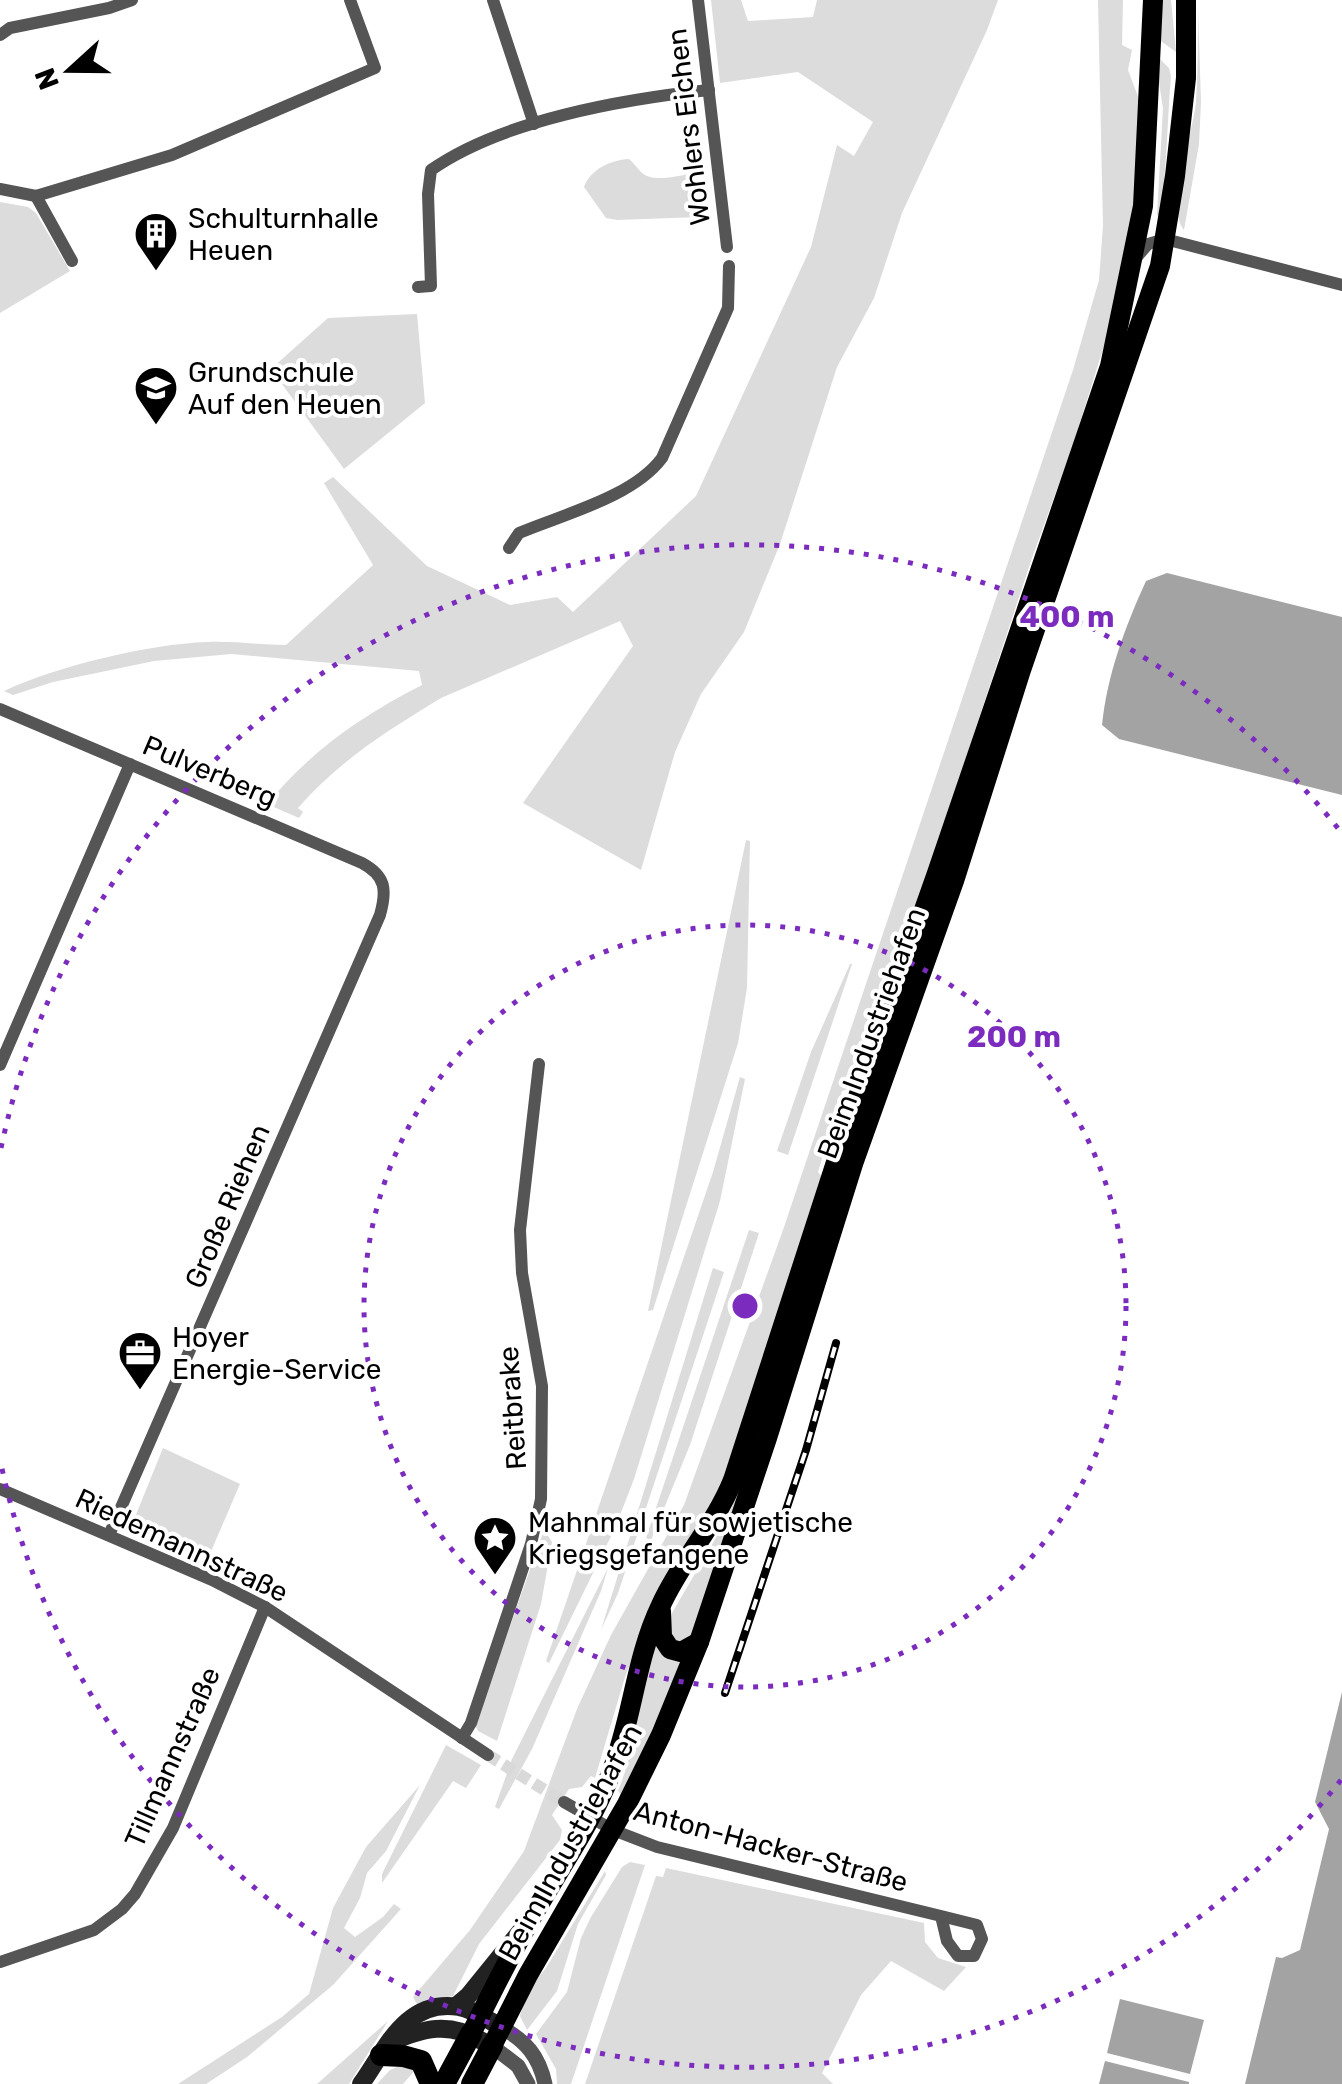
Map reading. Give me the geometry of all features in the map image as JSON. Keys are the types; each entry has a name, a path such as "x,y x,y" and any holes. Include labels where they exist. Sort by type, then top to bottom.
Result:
{"highway":[{"path":"444,2084 475,2025"},
{"path":"472,2084 496,2036"},
{"path":"385,2049 420,2061 431,2084"}],"main road":[{"name":"Beim Industriehafen","path":"475,2025 527,1924 590,1818 617,1757 638,1666 661,1604 718,1510 742,1455 849,1122 938,874 1110,366 1143,206 1152,0"},
{"name":"Beim Industriehafen","path":"496,2036 613,1830 661,1735 698,1642 779,1402 853,1164 954,881 1026,655 1138,336 1166,239 1186,78 1186,0"},
{"path":"1152,50 1168,56 1186,78"},
{"path":"661,1604 661,1633 666,1645 681,1652 698,1642"},
{"path":"361,2084 396,2028 431,2008 456,2006 527,1924"},
{"path":"456,2006 475,2025 496,2036"},
{"path":"385,2049 442,2026 475,2025"}],"street":[{"path":"1,34 132,0"},
{"path":"0,189 36,196 172,155 375,68 350,0"},
{"path":"493,0 534,124"},
{"name":"Wohlers Eichen","path":"698,0 727,248"},
{"path":"418,287 430,286 431,170 452,156 534,124 630,99 710,90"},
{"path":"36,196 72,260"},
{"path":"1143,206 1152,226 1166,239 1342,285"},
{"path":"1134,261 1148,244 1166,239"},
{"path":"508,548 519,533 627,488 654,469 721,326 730,291 729,266"},
{"name":"Pulverberg","path":"0,709 362,863 376,870 386,894"},
{"path":"0,1065 130,764"},
{"name":"Große Riehen","path":"109,1535 341,1007 386,894"},
{"name":"Reitbrake","path":"462,1738 472,1722 542,1499 542,1386 522,1274 520,1230 539,1064"},
{"name":"Riedemannstraße","path":"0,1489 212,1580 265,1607 488,1754"},
{"name":"Tillmannstraße","path":"0,1962 94,1930 122,1909 134,1894 173,1828 265,1607"},
{"path":"564,1802 590,1818"},
{"name":"Anton-Hacker-Straße","path":"590,1818 657,1848 941,1916"},
{"path":"496,2036 528,2084"},
{"path":"496,2036 532,2050 546,2084"}],"shaded area":[{"path":"711,0 741,0 748,21 813,17 817,0 998,0 902,213 874,298 837,367 780,544 744,632 701,694 675,752 641,870 523,803 633,646 620,621 441,698 347,761 298,808 303,812 299,818 267,804 301,767 338,736 422,685 419,671 231,654 154,661 53,682 13,695 4,691 76,665 158,647 218,642 286,645 373,565 324,483 333,477 427,566 510,605 557,597 573,612 696,496 811,247 837,145 854,156 873,122 798,72 720,83"},
{"path":"1098,0 1123,0 1122,45 1132,50 1128,70 1140,102 1138,181 1113,317 902,951 879,989 848,1089 842,1091 818,1172 823,1178 721,1489 660,1589 625,1677 595,1778 591,1776 582,1787 569,1789 552,1815 562,1830 560,1840 479,1944 453,1996 417,2004 413,1997 470,1930 524,1851 577,1709 611,1635 684,1505 783,1230 1073,370 1099,280 1103,226"},
{"path":"1158,0 1171,0 1176,52 1158,39"},
{"path":"1198,8 1199,144 1184,230 1179,219 1179,186 1196,101"},
{"path":"1160,59 1171,76 1160,217 1157,215 1163,108 1158,77"},
{"path":"629,159 646,176 667,178 695,173 700,217 606,218 584,187 602,167"},
{"path":"0,202 28,207 36,213 70,271 0,313"},
{"path":"417,314 425,403 344,469 271,369 328,318"},
{"path":"1167,573 1342,617 1342,795 1119,739 1102,725 1113,670 1138,598 1146,581"},
{"path":"746,840 750,841 747,988 738,1043 653,1310 648,1311"},
{"path":"850,964 788,1155 777,1151 811,1052"},
{"path":"740,1077 745,1079 720,1201 634,1479 615,1528 549,1663 546,1661 713,1172"},
{"path":"749,1230 759,1233 690,1445 651,1540 646,1538"},
{"path":"713,1268 724,1272 618,1593 601,1630"},
{"path":"775,1390 692,1634 685,1642 674,1641 669,1628 672,1613 728,1517"},
{"path":"163,1448 240,1484 206,1563 142,1535 133,1522"},
{"path":"544,1530 552,1542 541,1604 497,1741 478,1731 475,1725"},
{"path":"608,1568 532,1749 499,1809 495,1807 512,1759"},
{"path":"654,1638 683,1661 671,1695 621,1795 618,1791"},
{"path":"1342,1692 1342,2084 1245,2084 1276,1957 1300,1950 1329,1829 1315,1802"},
{"path":"446,1745 481,1765 466,1788 453,1781 382,1883 382,1874"},
{"path":"420,1785 386,1851 367,1873 360,1898 344,1928 355,1937 394,1904 401,1909 333,1985 247,2057 206,2084 178,2084 282,2017 309,1994 333,1908 366,1847"},
{"path":"630,1862 645,1865 571,2084 557,2084 556,2069 536,2034 567,1992 581,1938 591,1917 622,1867"},
{"path":"666,1868 924,1923 925,1942 938,1958 966,1967 944,1991 891,1961 861,1995 822,2073 833,2084 585,2084 656,1876 663,1877"},
{"path":"605,1871 578,1924 557,1991 527,2030 520,2016 526,1992 546,1968"},
{"path":"1120,1999 1204,2020 1190,2074 1107,2053"},
{"path":"388,2021 349,2084 317,2084"},
{"path":"1105,2061 1189,2082 1189,2084 1099,2084"},
{"path":"404,2064 416,2069 403,2084 377,2084 390,2070"}],"tunnel":[{"path":"488,1755 564,1802"}],"railway":[{"path":"725,1693 806,1450 836,1343"}],"place":[{"name":"Schulturnhalle Heuen","path":"156,272"},
{"name":"Grundschule Auf den Heuen","path":"156,426"},
{"name":"Hoyer Energie-Service","path":"140,1391"},
{"name":"Mahnmal für sowjetische Kriegsgefangene","path":"495,1576"}]}
